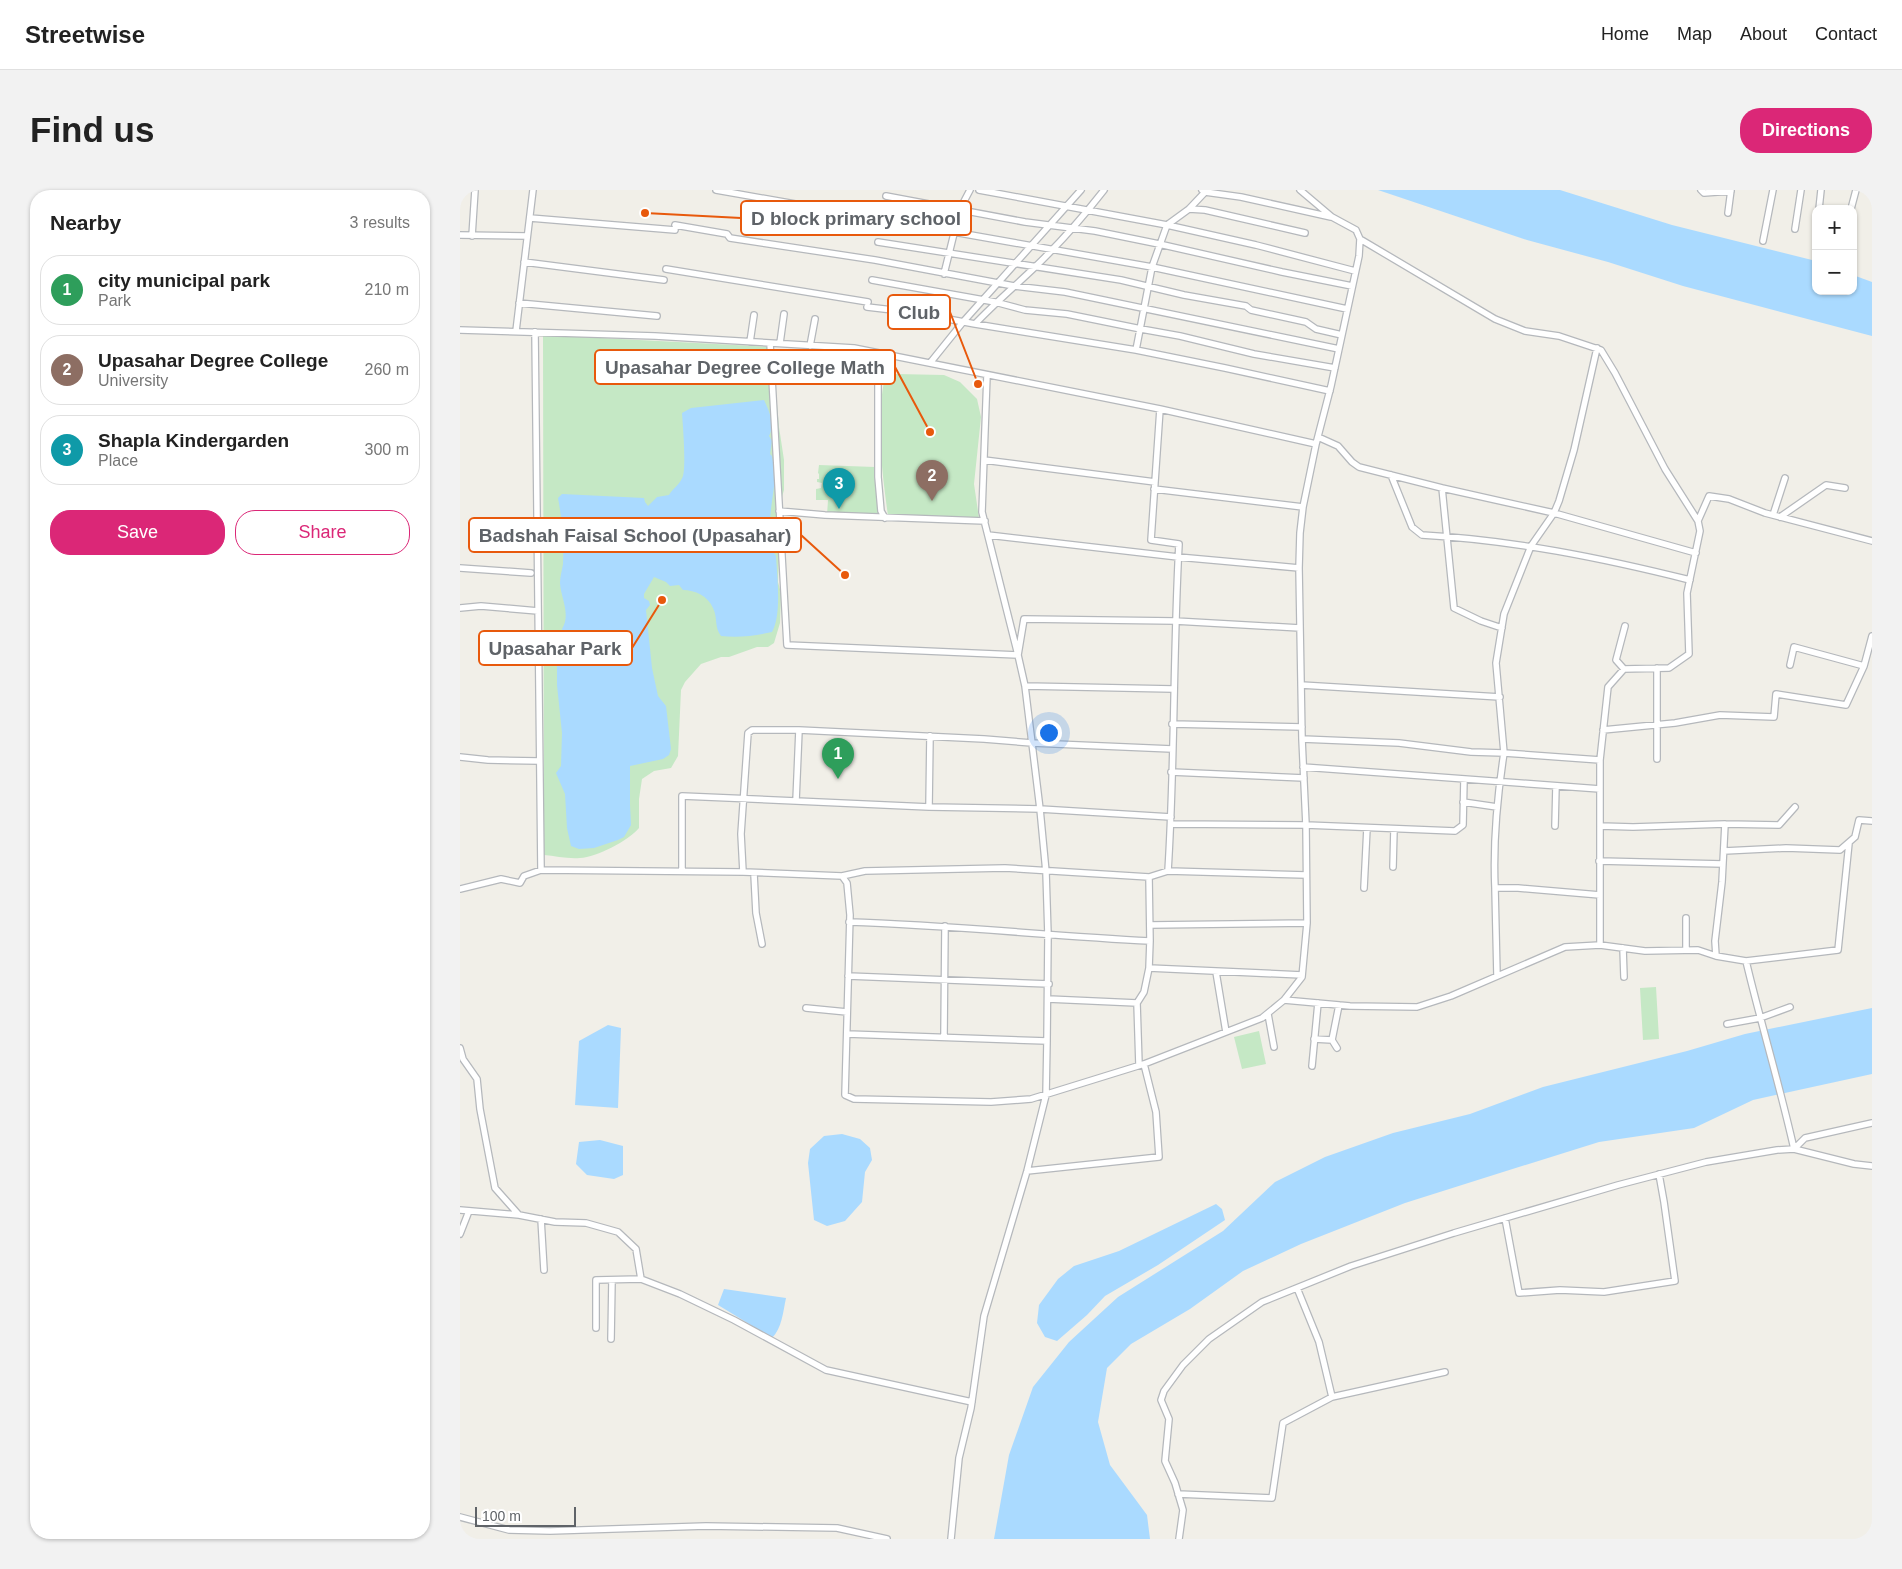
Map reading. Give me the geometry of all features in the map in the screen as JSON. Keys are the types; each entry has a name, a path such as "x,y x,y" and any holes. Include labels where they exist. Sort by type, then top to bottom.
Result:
{"street":[{"path":"472,236 475,190"},
{"path":"516,331 533,190"},
{"path":"716,190 1152,267 1347,309"},
{"path":"944,274 960,209 970,190"},
{"path":"979,190 1256,245 1355,271"},
{"path":"930,363 1080,190"},
{"path":"975,324 995,302 1052,250 1088,211 1104,190"},
{"path":"842,876 847,883 850,922 845,1095 854,1099 991,1102 1031,1100 1142,1064 1262,1018 1284,1000 1302,975 1307,923 1299,568 1303,507 1335,368 1360,239 1356,230 1332,217 1300,190"},
{"path":"1701,190 1704,194 1731,191 1728,213"},
{"path":"1763,242 1773,190"},
{"path":"1795,229 1801,190"},
{"path":"1819,205 1821,190"},
{"path":"1852,205 1856,190"},
{"path":"1868,190 1872,191"},
{"path":"1136,350 1152,267 1159,244 1167,226 1189,209 1205,191 1332,217"},
{"path":"886,196 1159,244 1352,286"},
{"path":"1189,209 1205,210 1305,233"},
{"path":"530,218 675,228 727,234 730,238 865,259 1014,286 1065,292 1339,349"},
{"path":"460,235 527,236"},
{"path":"1360,239 1495,319 1526,331 1559,336 1601,350 1665,469 1698,521 1700,531 1687,593 1689,654 1669,668 1624,669 1608,687 1600,760 1600,945"},
{"path":"878,242 1121,280 1246,306 1251,310 1306,322 1316,329 1342,335"},
{"path":"524,262 664,280"},
{"path":"666,270 1136,350 1330,391"},
{"path":"872,280 995,302 1025,310 1067,314 1180,336 1254,354 1335,368"},
{"path":"519,303 657,316"},
{"path":"780,343 784,314"},
{"path":"750,342 754,315"},
{"path":"810,346 815,319"},
{"path":"460,330 655,336 854,348 1160,409 1316,444"},
{"path":"535,332 541,870"},
{"path":"770,343 787,645 1018,655"},
{"path":"1497,976 1494,870 1497,807 1504,753 1496,663 1504,614 1531,546 1554,513 1574,450 1597,348"},
{"path":"878,353 878,477 881,511 885,518"},
{"path":"951,1539 959,1458 972,1402 984,1316 1027,1171 1046,1095 1049,984 1046,872 1025,686 982,512 987,375"},
{"path":"1160,409 1151,540 1179,544 1168,870"},
{"path":"1318,437 1338,446 1359,467 1554,513 1696,553"},
{"path":"984,460 1154,482"},
{"path":"1391,475 1412,527 1422,535 1448,536 1531,546 1625,564 1690,580"},
{"path":"1773,515 1785,478"},
{"path":"1780,517 1826,485 1845,488"},
{"path":"1442,488 1454,608 1481,622 1502,628"},
{"path":"1154,489 1303,507"},
{"path":"1698,521 1709,496 1730,499 1773,515 1872,541"},
{"path":"779,511 885,518 985,521"},
{"path":"988,534 1178,557 1299,568"},
{"path":"460,568 531,573"},
{"path":"460,608 481,606 538,611"},
{"path":"1018,655 1024,619 1175,621 1300,628"},
{"path":"1624,669 1616,660 1625,626"},
{"path":"1603,730 1658,725 1720,715 1774,717 1776,694 1846,705 1864,666 1872,636"},
{"path":"1790,665 1794,647 1864,666"},
{"path":"1657,668 1657,759"},
{"path":"1301,685 1500,697"},
{"path":"1025,686 1173,689"},
{"path":"1172,724 1302,727"},
{"path":"743,872 741,834 749,731 752,730 799,730 1172,749"},
{"path":"796,801 799,730"},
{"path":"929,807 930,736"},
{"path":"1302,739 1398,743 1470,752 1600,760"},
{"path":"460,757 488,760 540,761"},
{"path":"1303,767 1600,789"},
{"path":"1172,772 1304,778"},
{"path":"1171,824 1455,831 1463,825 1464,779"},
{"path":"1555,826 1556,786"},
{"path":"682,871 682,796 929,807 1040,809 1171,817"},
{"path":"1463,802 1497,807"},
{"path":"1600,826 1633,828 1725,824 1779,826 1795,807"},
{"path":"1724,851 1786,848 1840,850 1854,837 1859,820 1872,821"},
{"path":"1716,956 1715,941 1725,824"},
{"path":"1364,888 1367,828"},
{"path":"1393,867 1394,829"},
{"path":"1284,1000 1339,1005 1417,1007 1450,996 1565,947 1600,945 1645,951 1698,950 1716,956 1746,961 1838,950 1848,843"},
{"path":"1600,861 1723,864"},
{"path":"460,889 501,879 520,883 524,876 541,870 743,872 754,874 842,876 865,870 1005,868 1149,877 1168,870 1306,875"},
{"path":"754,874 756,913 762,944"},
{"path":"1027,1171 1159,1156 1156,1112 1142,1064 1137,1003 1144,992 1149,968 1149,877"},
{"path":"1495,888 1518,888 1600,895"},
{"path":"1686,918 1686,950"},
{"path":"850,922 945,926 1150,941"},
{"path":"1150,925 1307,923"},
{"path":"944,1036 945,926"},
{"path":"1623,948 1624,977"},
{"path":"1746,961 1784,1102 1794,1150"},
{"path":"1149,968 1302,975"},
{"path":"1216,972 1226,1032"},
{"path":"848,976 1049,984"},
{"path":"1048,999 1137,1003"},
{"path":"1312,1066 1318,1003"},
{"path":"1337,1048 1332,1040 1339,1005"},
{"path":"806,1008 847,1012"},
{"path":"1727,1024 1760,1018 1790,1008"},
{"path":"1268,1014 1274,1047"},
{"path":"846,1034 1047,1041"},
{"path":"1314,1039 1332,1040"},
{"path":"460,1048 464,1059 477,1080 480,1109 496,1188 519,1215"},
{"path":"1794,1150 1805,1138 1872,1123"},
{"path":"1179,1539 1183,1510 1165,1461 1169,1419 1161,1400 1164,1391 1183,1365 1209,1339 1262,1302 1351,1266 1454,1233 1706,1162 1776,1150 1794,1150 1854,1164 1872,1166"},
{"path":"1505,1218 1519,1293 1560,1290 1604,1292 1675,1281 1664,1202 1658,1174"},
{"path":"460,1210 519,1215 556,1222 586,1223 618,1232 636,1250 641,1279"},
{"path":"460,1234 469,1211"},
{"path":"541,1219 544,1270"},
{"path":"596,1328 596,1280 641,1279 680,1294 734,1320 826,1370 972,1402"},
{"path":"611,1339 612,1280"},
{"path":"1297,1288 1319,1342 1332,1397"},
{"path":"1178,1494 1272,1498 1283,1423 1332,1397 1446,1372"},
{"path":"460,1517 509,1530 550,1532 706,1526 837,1528 863,1537 887,1539"},
{"path":"550,1532 550,1539"}],"green space":[{"path":"543,335 772,347 784,460 784,490 775,521 774,541 779,554 778,582 781,593 780,623 774,643 768,647 757,647 701,664 685,682 681,690 678,756 671,768 654,771 642,779 639,799 639,828 612,848 595,855 580,858 544,855"},
{"path":"896,374 944,375 960,382 977,399 981,417 974,484 979,518 888,516 882,465 880,415 884,381"},
{"path":"819,465 875,467 879,515 827,515 828,500 816,500 816,489 821,488 822,483 817,482 817,479 819,479"},
{"path":"1656,987 1659,1039 1643,1040 1640,988"},
{"path":"1259,1031 1266,1064 1242,1069 1234,1037"}],"water":[{"path":"1378,190 1560,190 1672,225 1812,260 1812,295 1857,295 1857,276 1872,282 1872,336 1683,286 1608,262 1527,240"},
{"path":"764,400 771,418 772,427 769,436 772,441 770,454 775,469 770,517 770,539 776,556 778,605 772,632 734,637 721,636 713,608 708,600 692,591 683,590 679,585 670,586 666,582 654,577 644,594 644,598 649,601 650,605 646,610 652,668 658,696 666,706 671,749 669,755 663,759 630,766 631,825 624,837 594,848 579,849 571,846 567,828 565,794 556,773 561,766 562,733 557,685 557,661 565,656 568,644 562,629 565,623 566,612 560,583 563,547 562,522 558,498 562,494 644,498 648,506 657,497 669,495 683,476 682,413 691,408"},
{"path":"1872,1008 1872,1074 1753,1100 1694,1128 1599,1142 1503,1172 1405,1203 1301,1244 1243,1271 1190,1309 1131,1344 1107,1368 1098,1422 1110,1465 1147,1515 1150,1539 994,1539 1009,1455 1033,1387 1069,1342 1118,1297 1223,1231 1275,1182 1325,1157 1393,1133 1470,1114 1543,1087 1687,1051 1745,1034"},
{"path":"608,1025 621,1028 618,1108 575,1105 579,1041"},
{"path":"842,1134 860,1139 870,1148 872,1160 865,1172 862,1202 845,1221 827,1226 814,1220 808,1163 810,1149 824,1136"},
{"path":"600,1140 623,1146 623,1175 614,1179 587,1175 576,1164 579,1142"},
{"path":"1216,1204 1222,1209 1225,1220 1158,1265 1105,1296 1087,1315 1057,1341 1045,1337 1037,1323 1039,1305 1058,1279 1074,1266 1119,1251"},
{"path":"724,1289 786,1298 780,1325 772,1338 718,1305"}],"place":[{"name":"D block primary school","path":"645,213"},
{"name":"Club","path":"978,384"},
{"name":"Upasahar Degree College Math","path":"930,432"},
{"name":"Upasahar Degree College","path":"932,501"},
{"name":"Shapla Kindergarden","path":"839,509"},
{"name":"Badshah Faisal School (Upasahar)","path":"845,575"},
{"name":"Upasahar Park","path":"662,600"},
{"name":"city municipal park","path":"838,779"}]}
